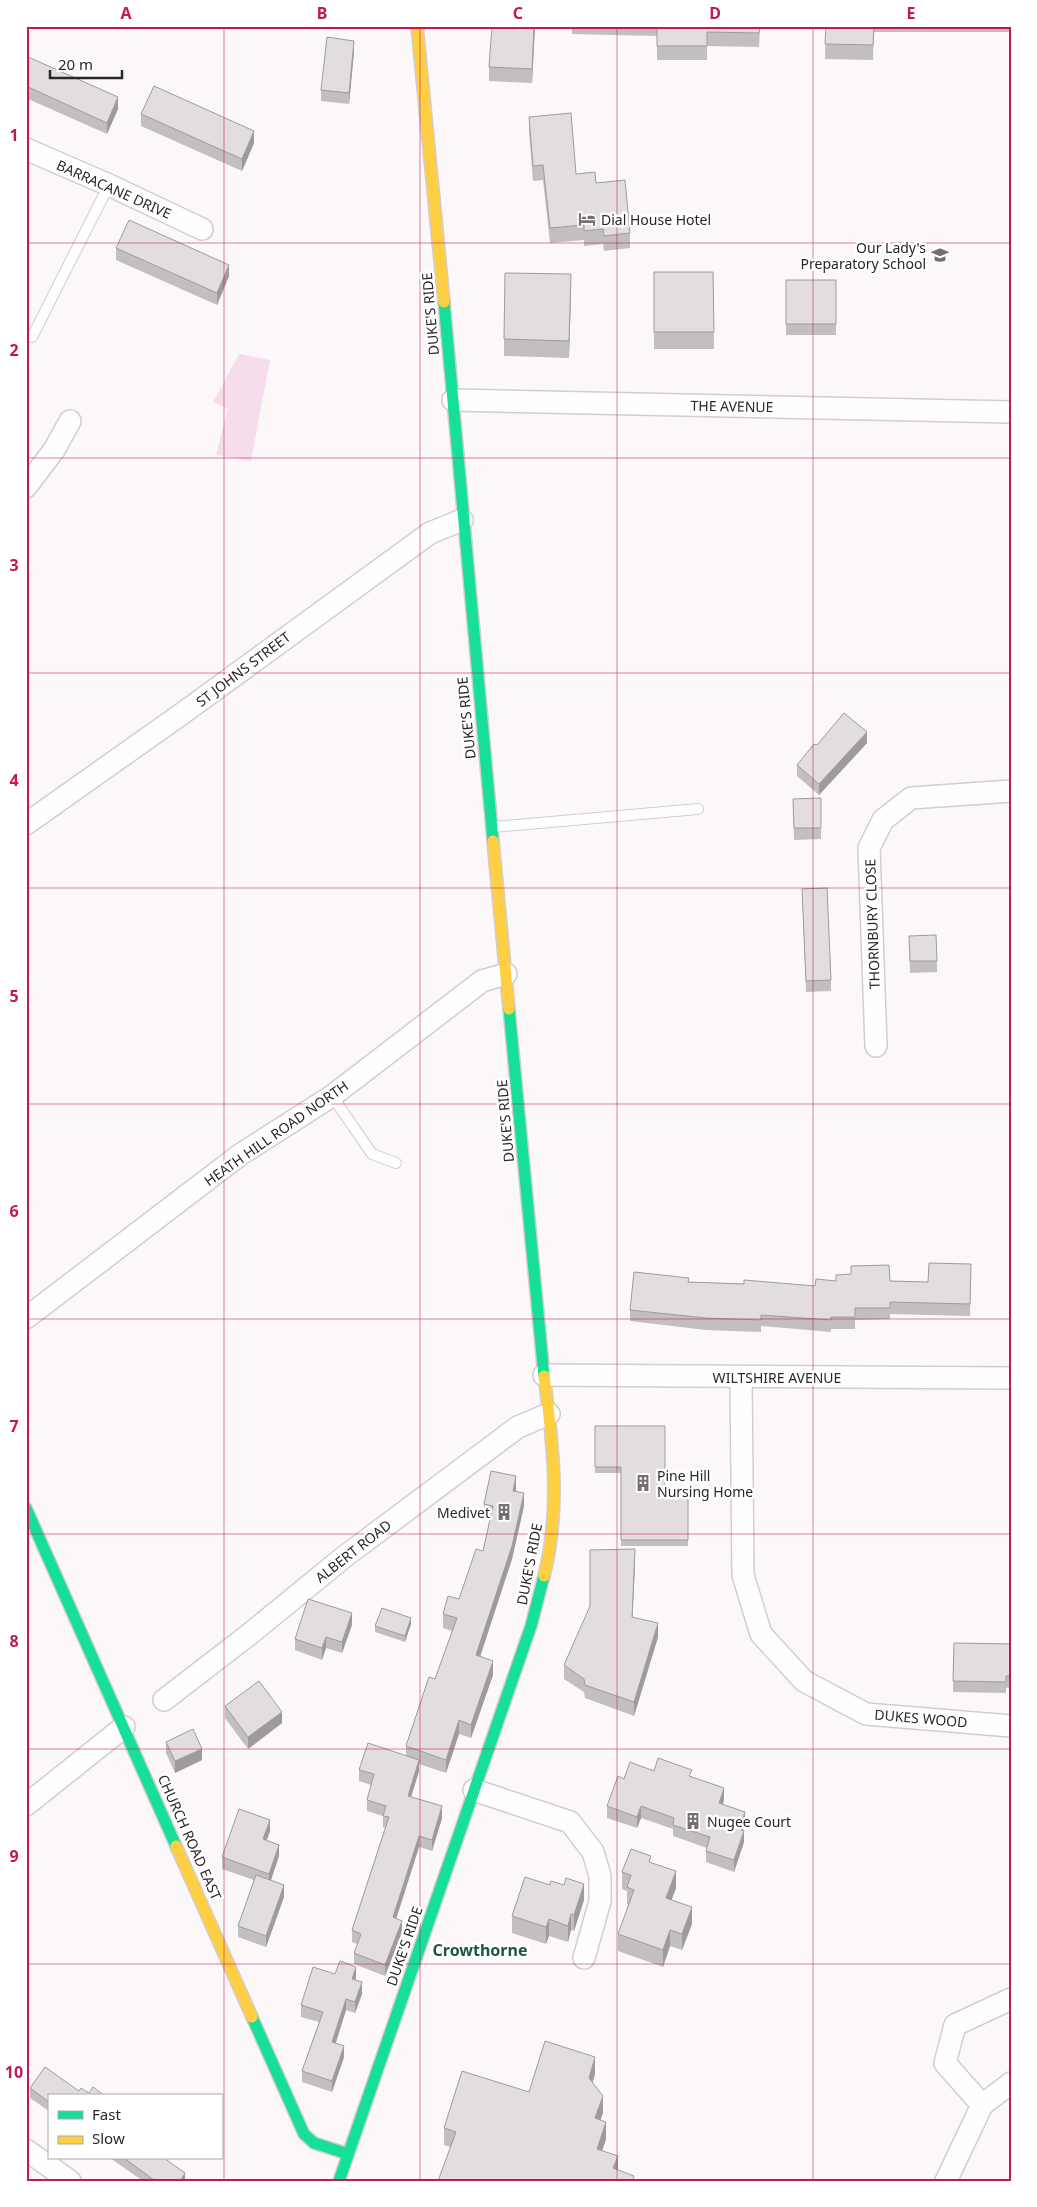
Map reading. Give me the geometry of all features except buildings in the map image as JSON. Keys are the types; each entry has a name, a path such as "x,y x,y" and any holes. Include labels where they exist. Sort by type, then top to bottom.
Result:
{"main road":[{"name":"DUKE'S RIDE","path":"339,2181 530,1626 546,1567 551,1540 554,1484 549,1414 462,520 453,400 417,26"},
{"name":"CHURCH ROAD EAST","path":"26,1508 304,2134 314,2143 348,2154"}],"street":[{"name":"BARRACANE DRIVE","path":"26,149 109,185 202,229"},
{"name":"THE AVENUE","path":"453,400 1011,412"},
{"path":"26,487 54,450 70,421"},
{"name":"ST JOHNS STREET","path":"26,824 183,713 430,533 462,520"},
{"name":"THORNBURY CLOSE","path":"876,1046 869,848 883,820 911,798 1011,791"},
{"name":"HEATH HILL ROAD NORTH","path":"26,1318 242,1154 332,1096 482,981 506,974"},
{"name":"WILTSHIRE AVENUE","path":"544,1375 1011,1378"},
{"name":"DUKES WOOD","path":"741,1377 742,1575 760,1634 804,1681 866,1714 1011,1726"},
{"name":"ALBERT ROAD","path":"164,1700 251,1633 344,1557 518,1427 549,1414"},
{"path":"26,1805 124,1727"},
{"path":"474,1790 570,1822 593,1852 600,1876 600,1901 584,1958"},
{"path":"982,2105 945,2063 955,2025 1011,1999"},
{"path":"946,2181 982,2105 1011,2083"},
{"path":"26,2150 70,2181"}],"lane":[{"path":"32,337 109,185"},
{"path":"492,827 698,809"},
{"path":"332,1096 372,1154 396,1163"}],"shaded area":[{"path":"239,354 270,360 251,461 216,455 228,409 213,402"}],"traffic: fast":[{"path":"444,302 493,841"},
{"path":"509,1009 544,1376"},
{"path":"26,1508 176,1846"},
{"path":"339,2181 531,1626 544,1576"},
{"path":"252,2017 304,2134 314,2143 348,2154"}],"traffic: slow":[{"path":"417,26 444,302"},
{"path":"493,841 509,1009"},
{"path":"544,1376 554,1476 552,1526 544,1576"},
{"path":"176,1846 252,2017"}],"place":[{"name":"Dial House Hotel","path":"587,219"},
{"name":"Our Lady's Preparatory School","path":"940,255"},
{"name":"Pine Hill Nursing Home","path":"643,1483"},
{"name":"Medivet","path":"504,1512"},
{"name":"Nugee Court","path":"693,1821"}],"district":[{"name":"Crowthorne","path":"480,1950"}]}
